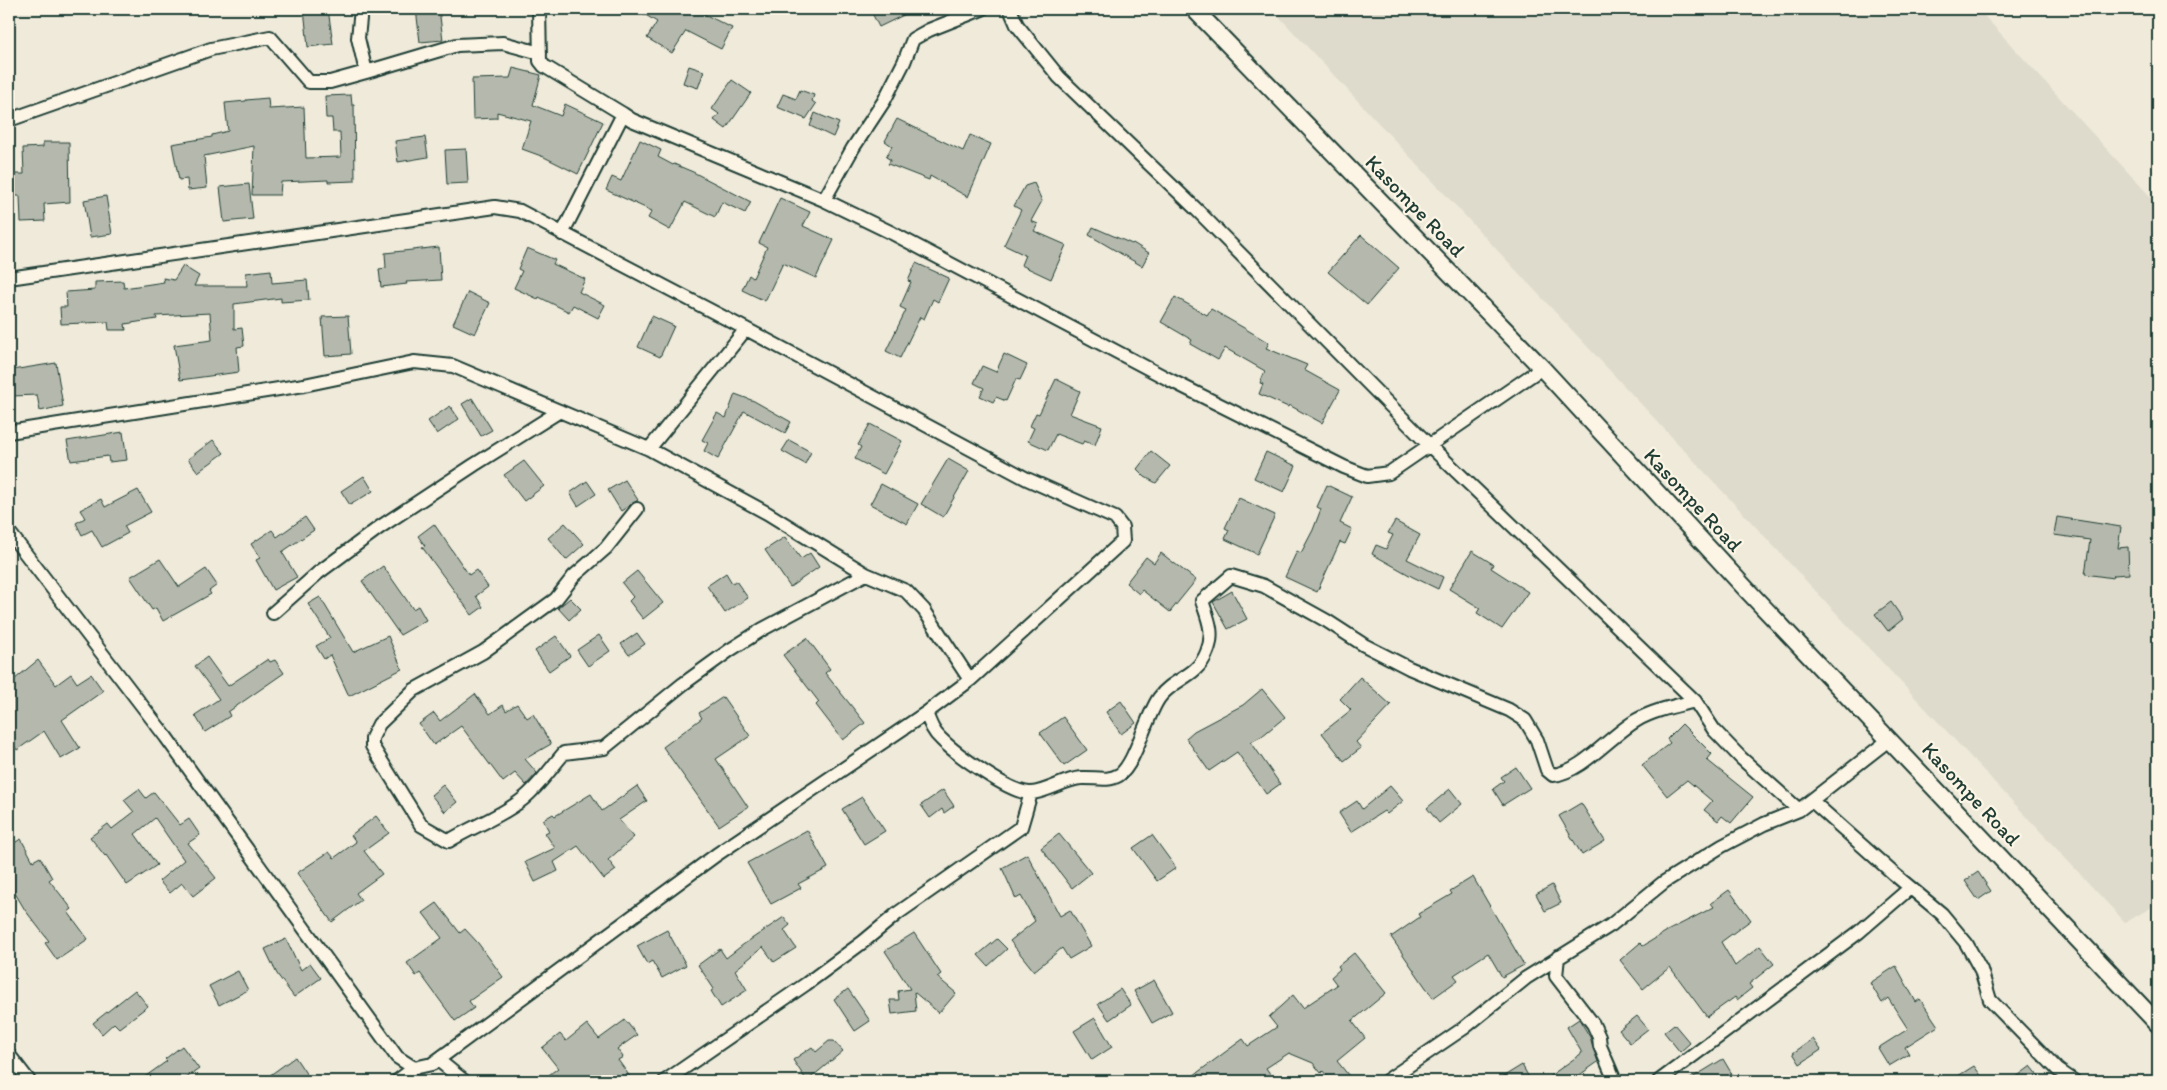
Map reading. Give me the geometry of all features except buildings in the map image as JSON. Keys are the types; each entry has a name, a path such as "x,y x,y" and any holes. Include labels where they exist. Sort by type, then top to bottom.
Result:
{"street":[{"path":"361,9 358,38 366,72"},
{"path":"540,9 540,61 544,66 632,120 824,200 892,233 1170,380 1344,467 1367,476 1389,473 1542,368"},
{"path":"824,200 853,148 884,101 904,62 913,39 929,30 982,9"},
{"path":"1010,9 1017,25 1059,76 1195,208 1430,446 1695,700 1714,730 1741,758 1799,810"},
{"name":"Kasompe Road","path":"1194,9 1542,368 1747,590 2158,1024"},
{"path":"9,120 210,49 270,37 309,82 330,82 457,45 503,43 540,53"},
{"path":"562,234 623,114"},
{"path":"9,278 494,207 520,211 1027,479 1115,518 1122,527 1123,541 970,680 926,713 716,855 438,1060 432,1064 414,1068 398,1081"},
{"path":"649,449 746,329"},
{"path":"9,432 304,385 414,362 453,366 649,449 767,513 866,574 906,591 924,610 970,680"},
{"path":"273,614 318,573 380,527 474,464 560,411"},
{"path":"637,509 606,548 574,576 556,599 483,652 414,690 379,724 372,738 372,746 421,825 449,841 462,832 484,824 522,799 564,753 604,748 683,684 730,650 763,629 866,574"},
{"path":"9,532 166,737 397,1057 414,1068"},
{"path":"926,713 931,728 940,739 1013,790 1031,793 1082,778 1104,780 1120,775 1130,760 1160,696 1199,668 1208,652 1212,632 1202,601 1231,576 1264,586 1327,621 1364,645 1409,668 1457,687 1517,715 1525,720 1537,740 1546,770 1553,775 1562,774 1578,765 1637,720 1658,711 1695,700"},
{"path":"1386,1081 1464,1028 1526,978 1611,925 1664,882 1722,846 1764,824 1799,810 1890,739"},
{"path":"665,1081 806,984 863,942 898,913 1014,832 1021,826 1031,793"},
{"path":"1812,800 1910,888 1942,914 1966,943 1982,970 1990,1000 2004,1017 2058,1070 2074,1081"},
{"path":"1659,1081 1858,932 1910,888"},
{"path":"1558,957 1556,976 1593,1024 1615,1081"},
{"path":"9,1055 29,1081"},
{"path":"438,1060 464,1081"}],"shaded area":[{"path":"1272,9 1978,9 2158,205 2158,904 2125,922"}]}
